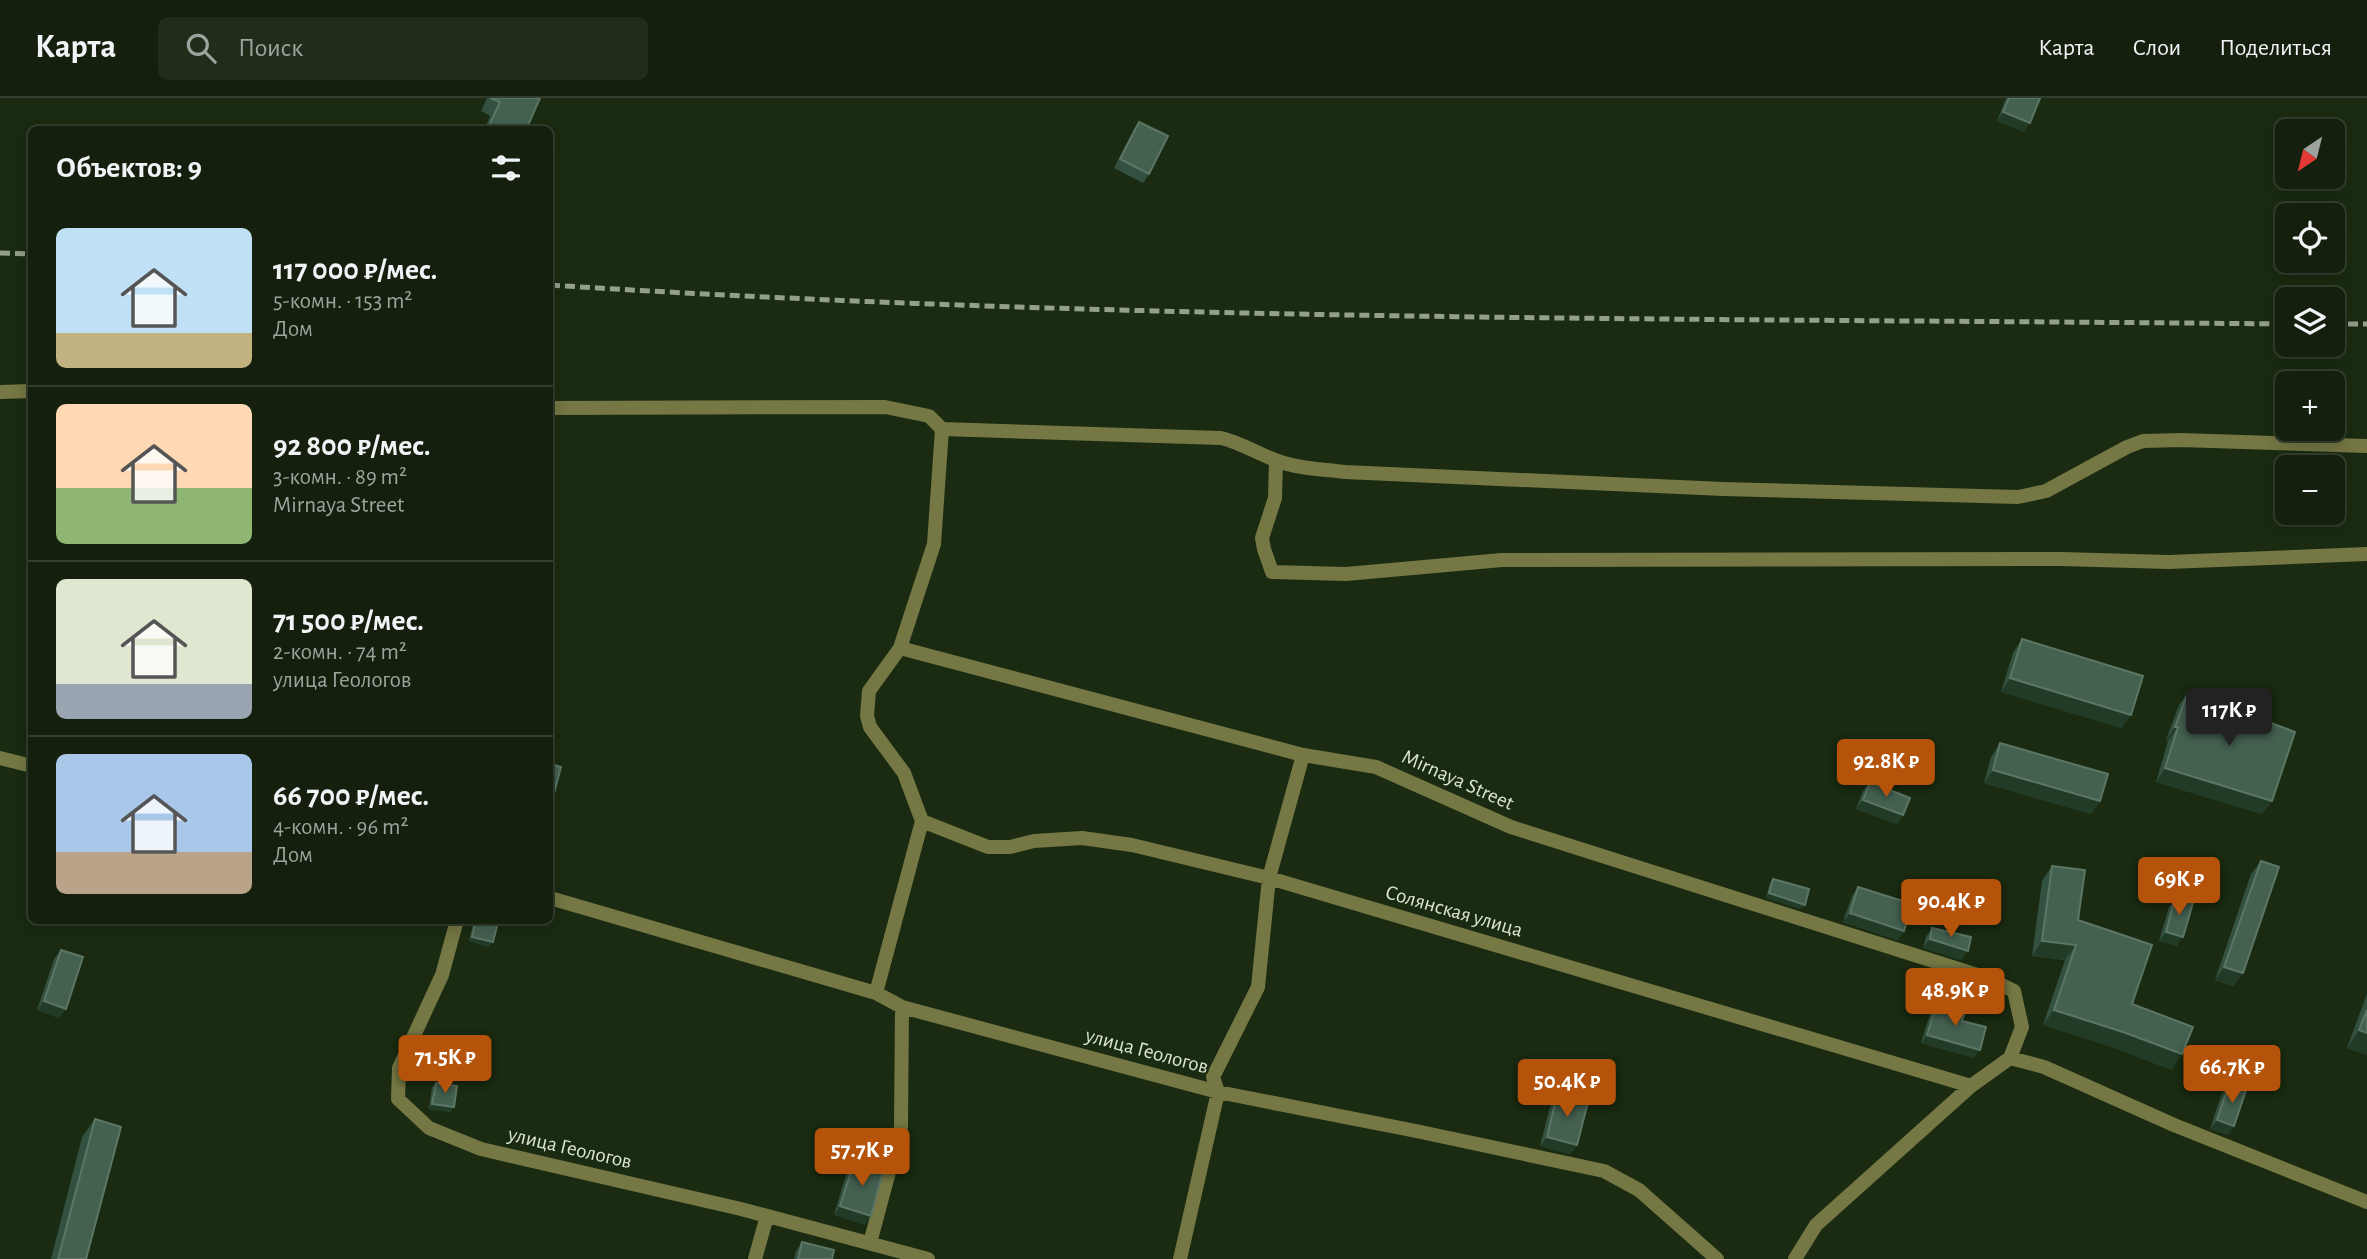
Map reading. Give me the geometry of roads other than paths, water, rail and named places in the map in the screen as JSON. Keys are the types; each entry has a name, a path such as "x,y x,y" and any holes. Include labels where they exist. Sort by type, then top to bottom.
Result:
{"street":[{"path":"0,392 28,391"},
{"path":"553,408 885,407 929,416 942,429 1221,438 1238,442 1292,466 1358,473 1723,489 2018,497 2046,491 2143,441 2367,446"},
{"path":"876,993 922,821 904,773 870,727 867,716 869,691 900,648 934,544 942,429"},
{"path":"1276,461 1275,498 1262,538 1272,572 1346,574 1502,560 2062,559 2169,562 2367,554"},
{"name":"Mirnaya Street","path":"900,648 1303,755 1376,767 1511,827 1990,979 2014,991 2022,1027 2010,1058"},
{"path":"1180,1259 1218,1092 1213,1077 1258,987 1269,878 1303,755"},
{"path":"0,758 28,765"},
{"name":"Солянская улица","path":"922,821 988,847 1082,838 1132,845 1269,878 1971,1086"},
{"name":"улица Геологов","path":"553,899 876,993 902,1007 1218,1092 1416,1130 1604,1171 1639,1190 1717,1259"},
{"name":"улица Геологов","path":"456,924 442,975 399,1069 398,1099 429,1128 481,1149 767,1216 928,1259"},
{"path":"870,1243 901,1127 902,1007"},
{"path":"1795,1259 1816,1225 1971,1086 2010,1058 2043,1067 2174,1125 2367,1202"},
{"path":"755,1259 767,1216"}],"railway":[{"path":"0,253 28,254"},
{"path":"553,285 984,306 1201,312 1635,319 2275,324"},
{"path":"2345,324 2367,324"}]}
